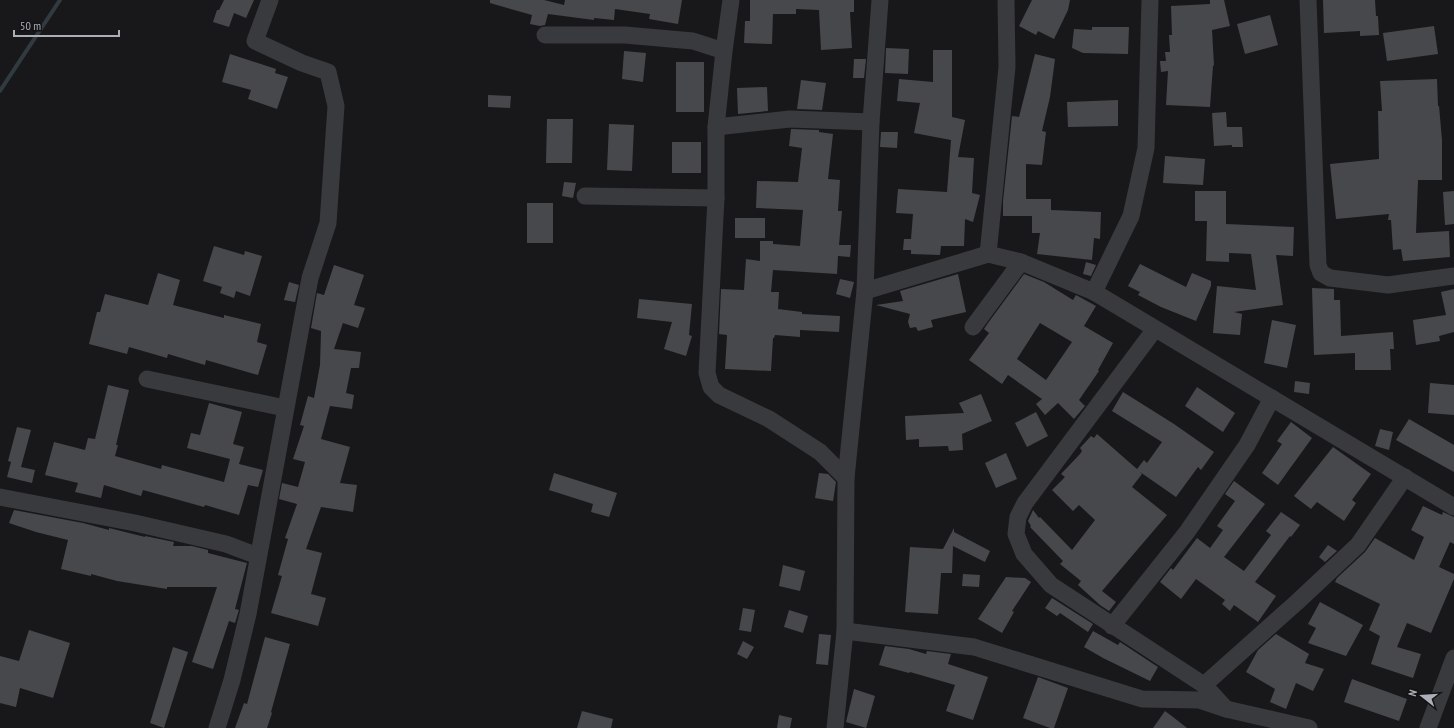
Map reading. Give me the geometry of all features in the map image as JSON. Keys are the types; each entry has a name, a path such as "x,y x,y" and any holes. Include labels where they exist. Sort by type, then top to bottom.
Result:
{"street":[{"path":"217,728 232,680 245,628 310,278 328,223 336,106 328,72 302,63 256,41 270,0"},
{"path":"731,0 716,127 716,198 707,373 711,387 719,396 768,419 820,452 846,478"},
{"path":"835,728 844,631 846,478 865,291 871,122 880,0"},
{"path":"988,254 1007,67 1006,0"},
{"path":"1094,292 1131,216 1146,148 1150,0"},
{"path":"1308,0 1318,265 1321,273 1330,278 1388,285 1454,276"},
{"path":"545,35 625,34 692,41 724,51"},
{"path":"716,127 790,119 871,122"},
{"path":"585,196 716,198"},
{"path":"865,291 988,254 1021,262 1094,292 1454,507"},
{"path":"973,327 1021,262"},
{"path":"1154,329 1025,504 1018,517 1016,534 1024,554 1052,585 1112,626 1204,685 1226,709"},
{"path":"147,379 285,408"},
{"path":"1112,626 1191,525 1247,445 1272,398"},
{"path":"1204,685 1358,546 1405,477"},
{"path":"0,496 226,544 258,556"},
{"path":"844,631 974,647 1142,699 1199,700 1226,709 1309,728"},
{"path":"1428,728 1454,658"}],"building":[{"path":"224,0 254,0 246,18 234,13 229,27 213,22 217,10 219,10"},
{"path":"490,0 544,0 564,5 565,0 682,0 678,24 649,19 650,14 615,9 614,20 594,18 594,20 548,14 545,25 540,26 530,24 532,15 490,3"},
{"path":"750,0 854,0 854,12 850,12 852,48 821,50 819,10 796,9 796,14 773,14 772,44 744,43 745,21 750,21"},
{"path":"1032,0 1070,0 1068,10 1054,39 1038,31 1036,35 1019,26"},
{"path":"1210,0 1224,0 1230,26 1212,30 1214,65 1210,107 1166,105 1168,71 1161,72 1160,61 1166,61 1165,52 1170,52 1169,35 1172,35 1171,6 1210,4"},
{"path":"1323,0 1375,0 1379,35 1360,36 1360,31 1324,33"},
{"path":"1270,15 1278,45 1245,54 1237,24"},
{"path":"1434,26 1438,54 1387,61 1383,33"},
{"path":"1092,27 1129,27 1128,54 1083,53 1072,48 1074,29 1092,30"},
{"path":"886,48 909,49 908,74 885,73"},
{"path":"933,50 952,50 952,117 965,120 958,157 974,158 972,193 980,195 973,222 965,219 964,246 941,246 940,255 911,254 911,250 903,250 904,239 911,239 913,214 896,213 898,189 947,192 951,140 914,133 920,103 897,101 899,79 933,82"},
{"path":"624,51 646,53 643,82 622,79"},
{"path":"230,54 276,69 275,73 288,77 277,109 248,99 251,90 222,82"},
{"path":"1035,54 1055,59 1050,97 1042,131 1046,132 1042,165 1026,164 1026,199 1051,199 1051,210 1101,212 1100,239 1094,238 1092,260 1037,254 1040,233 1032,233 1032,216 1003,216 1003,201 1012,116 1019,117"},
{"path":"854,59 866,59 864,78 853,78"},
{"path":"676,62 704,62 704,112 676,112"},
{"path":"1437,79 1438,106 1442,140 1442,180 1418,180 1416,233 1449,231 1450,257 1403,261 1401,249 1393,250 1391,220 1388,220 1389,214 1336,219 1330,164 1379,159 1378,111 1382,111 1380,81"},
{"path":"801,80 826,83 822,110 797,109"},
{"path":"767,87 768,111 738,114 737,88"},
{"path":"488,95 511,96 510,108 488,107"},
{"path":"1118,100 1118,126 1068,127 1067,102"},
{"path":"1226,112 1227,127 1242,127 1243,147 1232,147 1232,145 1214,146 1212,113"},
{"path":"547,119 573,119 572,163 546,163"},
{"path":"609,124 634,125 632,171 607,170"},
{"path":"791,129 819,130 819,132 833,134 828,179 840,180 838,211 842,211 839,245 851,245 850,257 838,256 837,274 773,270 771,292 779,292 778,309 802,312 802,314 840,316 839,332 800,330 800,337 775,335 773,338 771,371 725,369 727,335 719,334 721,289 744,290 746,259 760,261 760,241 773,241 773,244 800,246 803,210 756,208 757,181 798,182 802,148 789,146"},
{"path":"881,132 898,132 897,148 880,147"},
{"path":"672,142 701,142 701,173 672,173"},
{"path":"1165,156 1205,159 1203,185 1163,183"},
{"path":"564,182 576,183 573,198 562,196"},
{"path":"1195,191 1226,191 1226,224 1294,227 1293,256 1276,255 1283,305 1234,312 1242,314 1240,335 1213,333 1217,286 1256,290 1251,254 1229,253 1229,262 1206,261 1207,221 1195,221"},
{"path":"1454,191 1454,224 1445,225 1443,192"},
{"path":"527,203 553,203 553,243 527,243"},
{"path":"735,218 765,218 765,238 735,238"},
{"path":"214,246 244,255 245,251 262,256 250,296 236,291 234,298 220,293 222,287 203,281"},
{"path":"1086,262 1096,265 1091,276 1083,274"},
{"path":"1140,264 1186,287 1192,273 1211,281 1211,286 1196,321 1161,307 1138,295 1140,292 1128,286"},
{"path":"334,265 364,275 354,305 365,308 358,328 343,323 334,349 361,352 359,368 351,368 346,393 354,395 352,409 330,406 321,439 350,447 340,483 357,485 353,512 321,507 306,549 322,553 311,594 326,598 318,626 271,613 282,576 278,575 288,539 285,538 297,504 279,499 282,483 298,487 305,462 293,459 304,426 300,425 308,396 314,398 320,365 321,331 311,328 317,293 324,295"},
{"path":"158,273 180,280 173,305 224,318 224,315 261,324 257,342 267,345 258,375 206,360 205,365 168,354 167,358 129,347 127,354 89,344 97,312 100,312 105,294 148,305"},
{"path":"958,274 966,312 931,320 933,327 918,331 916,327 910,328 908,322 910,314 876,305 903,301 900,291"},
{"path":"1024,274 1044,282 1073,300 1076,295 1096,306 1084,326 1113,343 1098,370 1099,371 1079,400 1085,406 1074,419 1058,403 1045,415 1036,404 1042,399 1008,375 1002,384 969,360 989,333 984,329","holes":["1040,323 1072,342 1046,380 1017,359"]},
{"path":"840,279 854,282 850,298 836,294"},
{"path":"289,282 299,285 295,302 284,300"},
{"path":"1312,288 1334,289 1334,300 1340,300 1341,336 1393,332 1394,349 1390,349 1391,370 1355,370 1355,353 1314,355"},
{"path":"1454,289 1454,332 1439,336 1440,341 1416,345 1413,320 1446,315 1441,292"},
{"path":"639,299 692,304 689,335 692,336 686,356 664,349 672,322 637,318"},
{"path":"1272,320 1296,325 1287,368 1264,363"},
{"path":"1295,381 1310,383 1309,394 1294,392"},
{"path":"1430,383 1454,385 1454,415 1428,413"},
{"path":"108,385 129,390 116,445 118,445 115,456 161,469 162,465 224,482 230,459 187,448 191,433 200,435 209,403 242,412 233,444 244,447 239,464 263,470 258,487 248,485 239,515 143,490 141,496 104,485 101,498 75,492 78,483 45,475 54,442 85,450 88,438 95,439"},
{"path":"1197,387 1235,413 1223,432 1185,406"},
{"path":"1123,392 1174,424 1214,452 1201,470 1198,467 1176,497 1140,472 1142,474 1132,487 1167,515 1102,591 1116,602 1109,611 1078,585 1081,581 1060,564 1063,561 1030,527 1031,526 1028,521 1033,510 1039,518 1040,517 1072,550 1095,520 1079,505 1073,511 1052,490 1065,477 1061,474 1080,454 1082,451 1080,448 1091,436 1094,438 1097,434 1137,469 1144,460 1147,463 1162,442 1112,411"},
{"path":"981,394 992,421 962,434 963,450 949,451 948,446 919,447 919,439 906,440 905,416 964,413 959,403"},
{"path":"1036,412 1048,436 1027,447 1015,423"},
{"path":"1409,419 1454,445 1454,472 1396,440"},
{"path":"1291,422 1312,438 1278,485 1262,473 1282,444 1277,441"},
{"path":"17,427 31,430 21,467 35,470 32,483 7,477 11,462 8,461"},
{"path":"1380,429 1393,432 1389,450 1375,446"},
{"path":"1333,447 1371,474 1352,500 1356,503 1344,521 1317,502 1311,509 1294,496"},
{"path":"1006,453 1017,479 996,488 985,463"},
{"path":"554,473 617,493 609,517 591,512 593,504 549,490"},
{"path":"819,473 828,474 836,482 833,501 815,498"},
{"path":"1234,481 1265,504 1224,557 1244,571 1271,535 1266,531 1281,512 1300,525 1255,582 1276,596 1258,622 1234,605 1230,611 1222,604 1225,600 1196,579 1181,599 1160,582 1171,568 1173,570 1197,538 1210,548 1223,530 1217,526 1235,501 1225,494"},
{"path":"1423,506 1442,515 1443,512 1454,517 1454,544 1450,542 1439,567 1454,574 1454,579 1431,633 1407,623 1397,647 1421,654 1413,678 1371,664 1380,636 1369,630 1380,604 1335,582 1337,578 1365,552 1375,538 1414,560 1424,537 1411,530"},
{"path":"14,510 174,542 173,546 192,546 208,550 208,553 247,563 235,609 239,610 235,623 229,621 213,669 192,662 217,587 167,587 167,589 117,581 91,574 91,576 61,569 68,540 9,523"},
{"path":"954,528 954,532 990,551 985,562 953,546 952,573 941,573 938,614 905,612 910,547 943,549"},
{"path":"1328,545 1337,551 1325,562 1319,557"},
{"path":"783,565 805,571 800,591 779,586"},
{"path":"963,574 980,575 979,587 962,586"},
{"path":"1006,577 1025,578 1031,582 1012,611 1014,612 1002,633 978,619"},
{"path":"1052,598 1093,624 1088,632 1060,613 1057,616 1045,608"},
{"path":"1320,602 1363,625 1346,656 1308,643 1316,628 1308,624"},
{"path":"743,608 755,610 751,632 739,630"},
{"path":"789,610 808,616 803,633 784,627"},
{"path":"29,630 70,643 53,698 20,688 16,707 0,703 0,656 19,661"},
{"path":"1093,631 1118,645 1120,642 1158,667 1150,681 1084,647"},
{"path":"819,634 831,635 828,665 816,664"},
{"path":"1276,634 1309,654 1305,663 1324,669 1313,691 1296,683 1286,709 1270,702 1275,689 1246,672 1258,650"},
{"path":"265,637 290,644 271,712 272,713 267,728 235,728 244,703 247,704"},
{"path":"743,641 754,647 747,659 737,654"},
{"path":"885,646 909,649 926,654 927,651 951,654 948,664 988,677 973,720 946,711 955,685 879,665"},
{"path":"173,647 188,652 164,728 150,723"},
{"path":"1038,677 1068,688 1054,728 1050,728 1023,718"},
{"path":"1352,679 1407,699 1399,721 1344,702"},
{"path":"854,689 875,696 866,728 846,722"},
{"path":"582,711 613,719 611,728 577,728"},
{"path":"1165,711 1173,717 1187,728 1153,728"},
{"path":"779,715 792,718 790,728 777,728"}],"waterway":[{"path":"0,91 60,0"}]}
